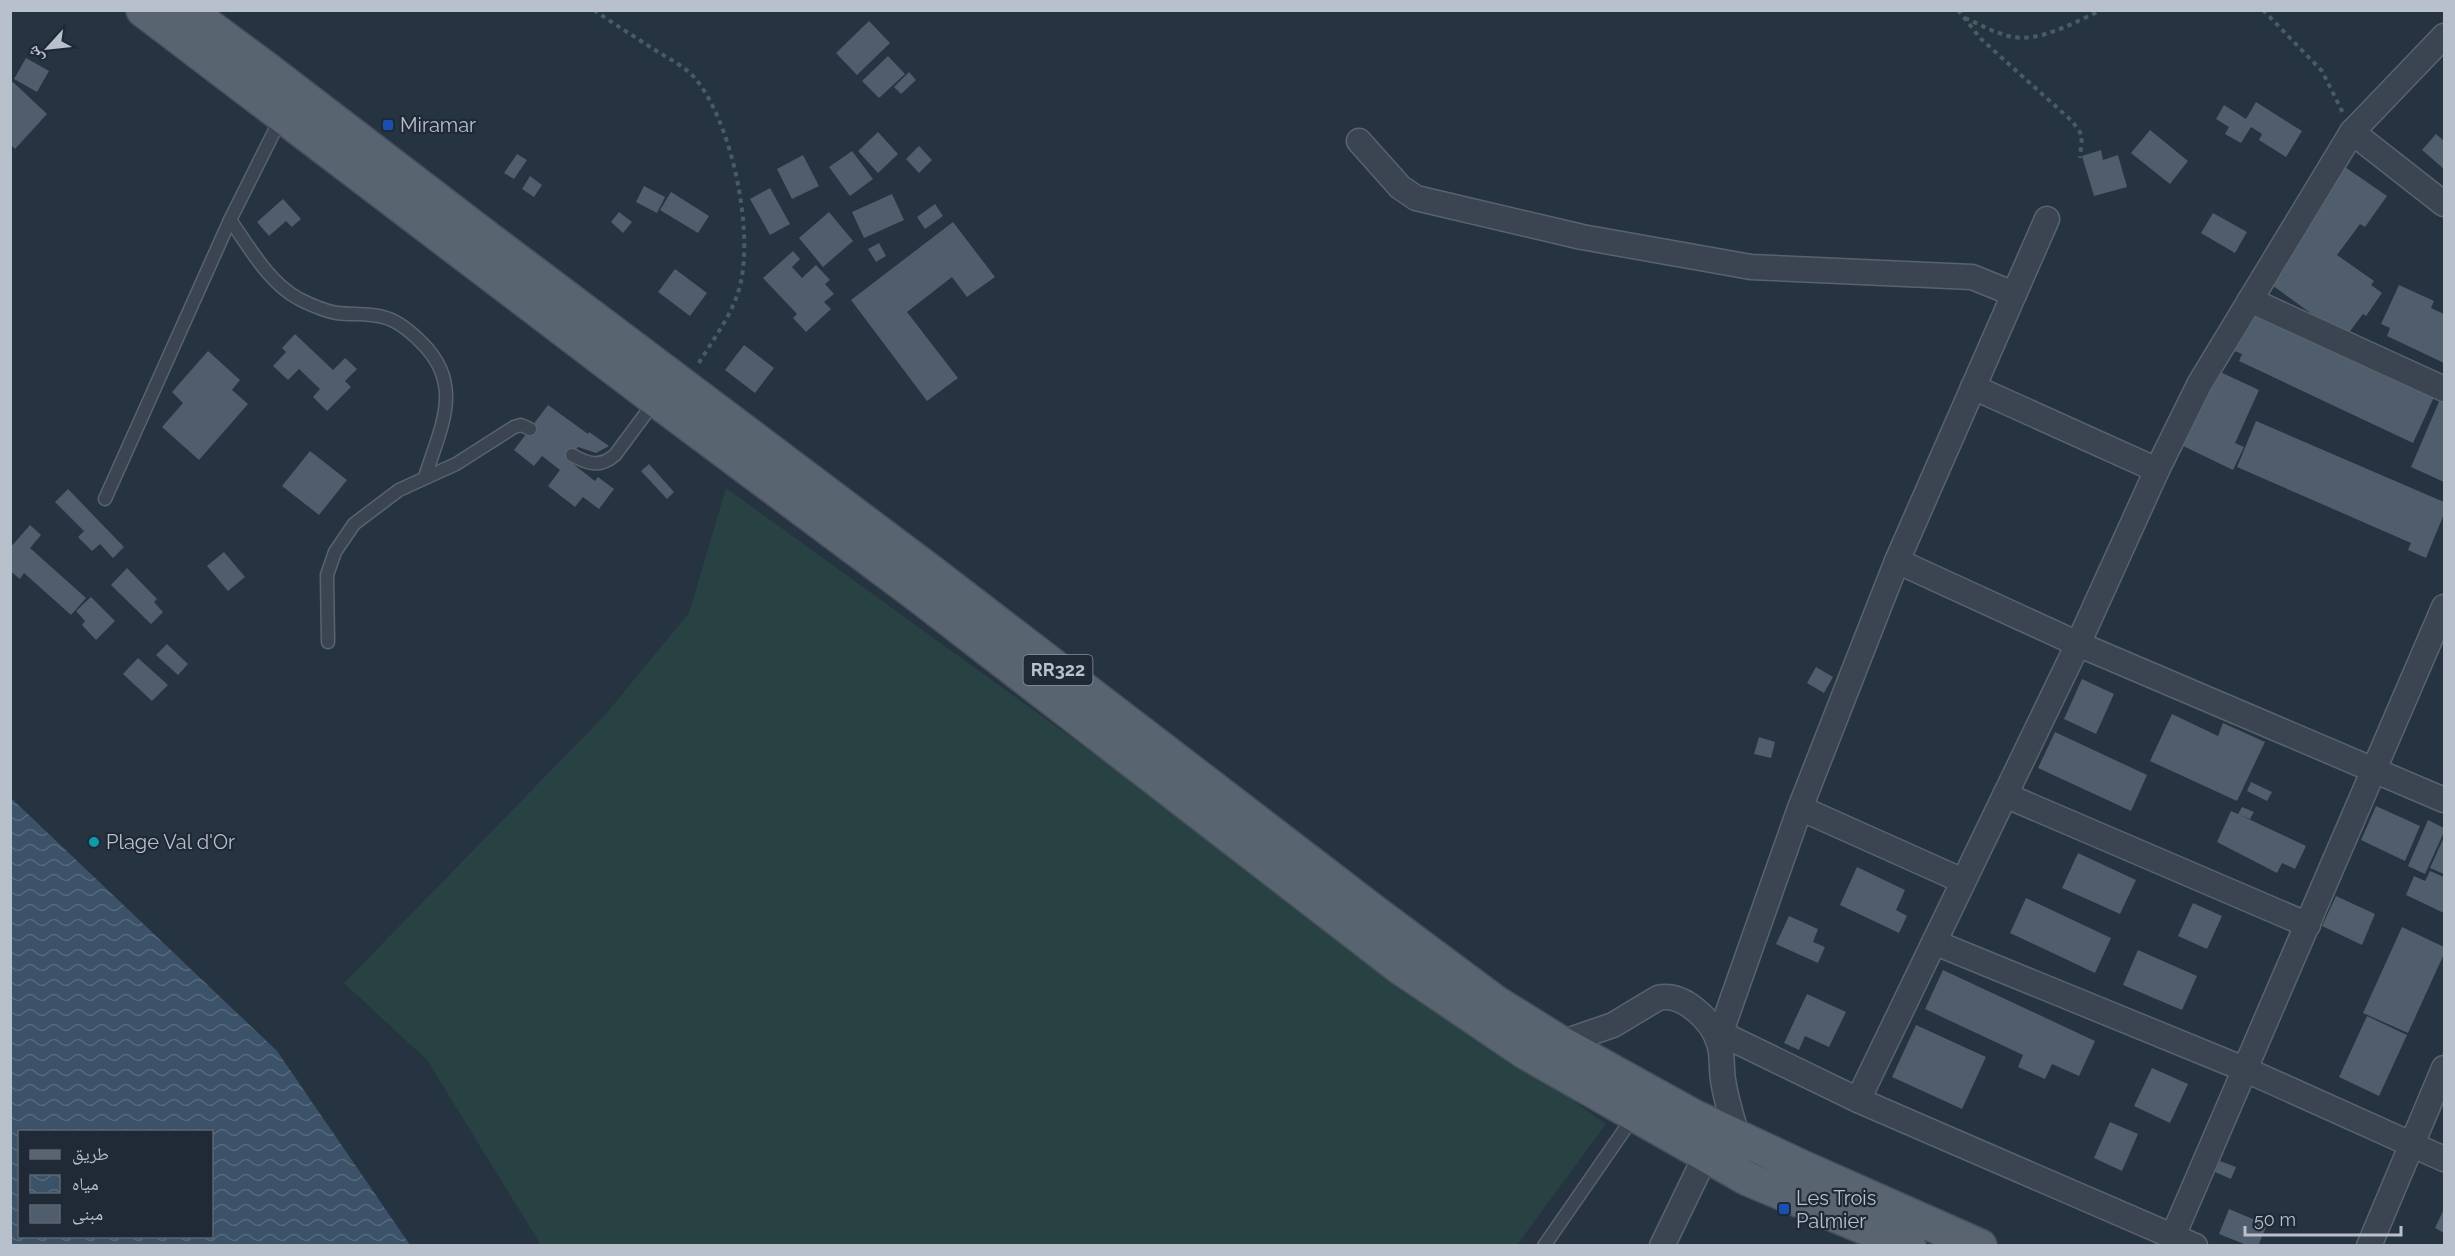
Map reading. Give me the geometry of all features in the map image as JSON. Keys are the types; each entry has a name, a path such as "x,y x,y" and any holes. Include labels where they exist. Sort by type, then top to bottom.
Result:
{"main road":[{"name":"RR322","path":"143,10 283,115 669,393 934,574 1495,1002 1628,1082 1738,1138 1980,1245"},
{"name":"RR322","path":"187,10 264,67 929,603 1398,966 1526,1052 1748,1179 1909,1245"}],"street":[{"path":"1858,1100 1936,943 1963,881 2078,644 2157,470 2200,383 2352,132 2445,36"},
{"path":"2352,132 2445,204"},
{"path":"1359,141 1400,187 1416,198 1549,230 1751,267 1972,277 2014,294"},
{"path":"1738,1138 1724,1084 1719,1036 1800,808 1897,561 2047,219"},
{"path":"2250,300 2445,389"},
{"path":"1973,387 2157,470"},
{"path":"1897,561 2078,644 2445,801"},
{"path":"2173,1236 2445,607"},
{"path":"2005,795 2308,925"},
{"path":"1800,808 1963,881"},
{"path":"1936,943 2244,1069 2445,1159"},
{"path":"1561,1043 1613,1025 1658,998 1666,996 1679,998 1706,1020 1719,1036 1858,1100 2195,1245"},
{"path":"2369,1245 2445,1068"},
{"path":"1662,1245 1706,1155"}],"lane":[{"path":"105,499 230,220 283,115"},
{"path":"230,220 265,270 282,287 298,298 321,309 337,313 384,317 416,337 431,351 444,375 447,398 444,417 426,477"},
{"path":"572,455 588,463 599,464 608,461 669,393"},
{"path":"328,642 327,575 343,539 354,524 399,490 456,464 514,427 520,425 530,429"},
{"path":"1544,1245 1635,1115"}],"path":[{"path":"594,10 691,74 712,104 738,185 743,219 744,255 741,282 728,315 669,393"},
{"path":"1958,10 1981,39 2072,121 2082,135 2080,158"},
{"path":"1963,17 2008,36 2022,38 2049,32 2102,10"},
{"path":"2263,10 2322,71 2352,132"}],"green space":[{"path":"726,488 1606,1124 1517,1245 541,1245 427,1060 344,983 604,716 689,613"}],"water":[{"path":"11,798 277,1051 410,1245 11,1245"}],"building":[{"path":"869,21 890,43 857,75 836,53"},
{"path":"888,56 905,74 879,98 862,81"},
{"path":"26,58 49,71 37,92 14,79"},
{"path":"909,72 916,80 901,94 894,87"},
{"path":"13,82 47,114 15,149 10,144 10,84"},
{"path":"2256,102 2302,131 2286,157 2259,140 2262,134 2251,127 2241,143 2225,134 2229,127 2216,119 2224,105 2246,119"},
{"path":"2150,130 2188,161 2170,184 2131,153"},
{"path":"878,132 898,154 878,173 858,151"},
{"path":"2436,134 2443,140 2444,138 2444,169 2422,150"},
{"path":"919,146 932,160 919,173 906,159"},
{"path":"2101,150 2103,160 2118,155 2127,187 2094,196 2082,156"},
{"path":"852,151 873,179 850,196 829,167"},
{"path":"517,154 527,160 514,179 504,173"},
{"path":"803,155 819,186 792,199 777,169"},
{"path":"2345,167 2387,196 2365,227 2360,224 2337,255 2374,281 2371,285 2382,293 2366,316 2363,314 2345,338 2265,280"},
{"path":"530,176 542,185 534,197 522,189"},
{"path":"644,186 665,197 657,213 636,202"},
{"path":"770,188 790,224 770,235 750,199"},
{"path":"671,192 709,216 698,233 660,210"},
{"path":"892,194 904,220 864,238 852,212"},
{"path":"283,199 301,219 292,227 286,221 269,236 257,222"},
{"path":"935,204 943,216 925,229 917,217"},
{"path":"619,212 632,222 623,233 611,222"},
{"path":"829,212 853,241 823,267 799,238"},
{"path":"2213,213 2247,232 2235,253 2201,233"},
{"path":"953,222 995,277 967,297 952,277 907,312 958,378 927,401 851,300"},
{"path":"879,243 886,256 876,262 868,249"},
{"path":"793,251 800,259 792,267 802,278 816,265 830,280 825,284 834,294 824,302 831,309 806,332 793,318 797,314 763,278"},
{"path":"675,269 707,293 690,316 658,292"},
{"path":"2399,285 2434,301 2431,308 2444,314 2444,363 2387,336 2390,328 2381,324"},
{"path":"2250,311 2434,397 2413,443 2239,361 2242,354 2232,350"},
{"path":"295,334 333,370 345,358 357,369 345,381 351,387 327,411 313,397 320,389 299,369 288,380 273,366 286,352 282,348"},
{"path":"744,345 774,368 755,393 725,370"},
{"path":"208,351 240,380 232,390 248,404 199,460 162,427 183,403 172,392"},
{"path":"2216,370 2259,390 2235,443 2244,447 2233,470 2181,445"},
{"path":"2441,397 2444,399 2444,482 2411,467"},
{"path":"548,405 609,446 596,453 578,447 568,460 595,481 598,477 614,489 599,509 583,497 575,507 548,486 560,470 542,456 534,466 514,450"},
{"path":"2256,421 2444,502 2444,514 2426,558 2408,550 2411,543 2237,467"},
{"path":"310,451 347,480 319,515 282,486"},
{"path":"649,464 674,492 667,499 641,471"},
{"path":"68,489 124,547 113,558 100,544 92,551 78,537 84,531 55,502"},
{"path":"30,525 41,535 30,548 86,598 71,615 24,573 20,579 10,571 10,548"},
{"path":"224,552 245,577 228,591 207,566"},
{"path":"127,568 157,599 154,602 163,612 151,624 111,585"},
{"path":"91,597 115,621 96,640 82,625 85,621 76,611"},
{"path":"167,644 188,664 178,675 156,655"},
{"path":"138,658 168,685 152,701 123,674"},
{"path":"1816,667 1833,677 1824,693 1807,683"},
{"path":"2082,679 2114,694 2096,734 2064,719"},
{"path":"2172,714 2218,736 2223,723 2265,742 2237,801 2150,761"},
{"path":"2055,732 2147,775 2131,811 2038,768"},
{"path":"1759,737 1775,742 1771,758 1754,754"},
{"path":"2251,782 2272,792 2267,801 2247,791"},
{"path":"2376,806 2420,826 2405,861 2361,840"},
{"path":"2242,807 2254,812 2250,819 2240,815 2306,846 2295,869 2282,863 2277,873 2217,842 2231,811 2238,814"},
{"path":"2428,820 2444,828 2444,832 2425,874 2408,866"},
{"path":"2444,837 2444,874 2430,868"},
{"path":"2078,853 2136,880 2120,914 2062,888"},
{"path":"1857,867 1905,890 1896,910 1907,916 1899,933 1840,905"},
{"path":"2430,871 2444,877 2444,913 2406,895 2414,876 2425,881"},
{"path":"2336,896 2375,914 2362,945 2322,926"},
{"path":"2026,898 2111,938 2095,973 2010,933"},
{"path":"2193,903 2222,916 2207,949 2178,936"},
{"path":"1789,916 1818,929 1813,942 1825,947 1818,963 1776,944"},
{"path":"2402,927 2444,947 2444,954 2408,1033 2363,1013"},
{"path":"2138,950 2197,976 2182,1010 2123,985"},
{"path":"1943,970 2095,1041 2079,1076 2052,1064 2045,1079 2018,1067 2023,1055 1925,1009"},
{"path":"1807,994 1846,1012 1829,1047 1805,1036 1799,1050 1784,1043"},
{"path":"2367,1016 2407,1035 2379,1096 2339,1077"},
{"path":"1916,1025 1986,1057 1962,1109 1892,1077"},
{"path":"2152,1068 2188,1084 2170,1123 2134,1106"},
{"path":"2110,1122 2138,1134 2122,1171 2094,1158"},
{"path":"2220,1161 2236,1167 2231,1179 2215,1172"},
{"path":"2229,1209 2267,1225 2258,1246 2249,1246 2219,1234"},
{"path":"2444,1209 2444,1233 2435,1228"}],"place":[{"name":"Miramar","path":"388,125"},
{"name":"Plage Val d'Or","path":"94,842"},
{"name":"Les Trois Palmier","path":"1784,1209"}]}
